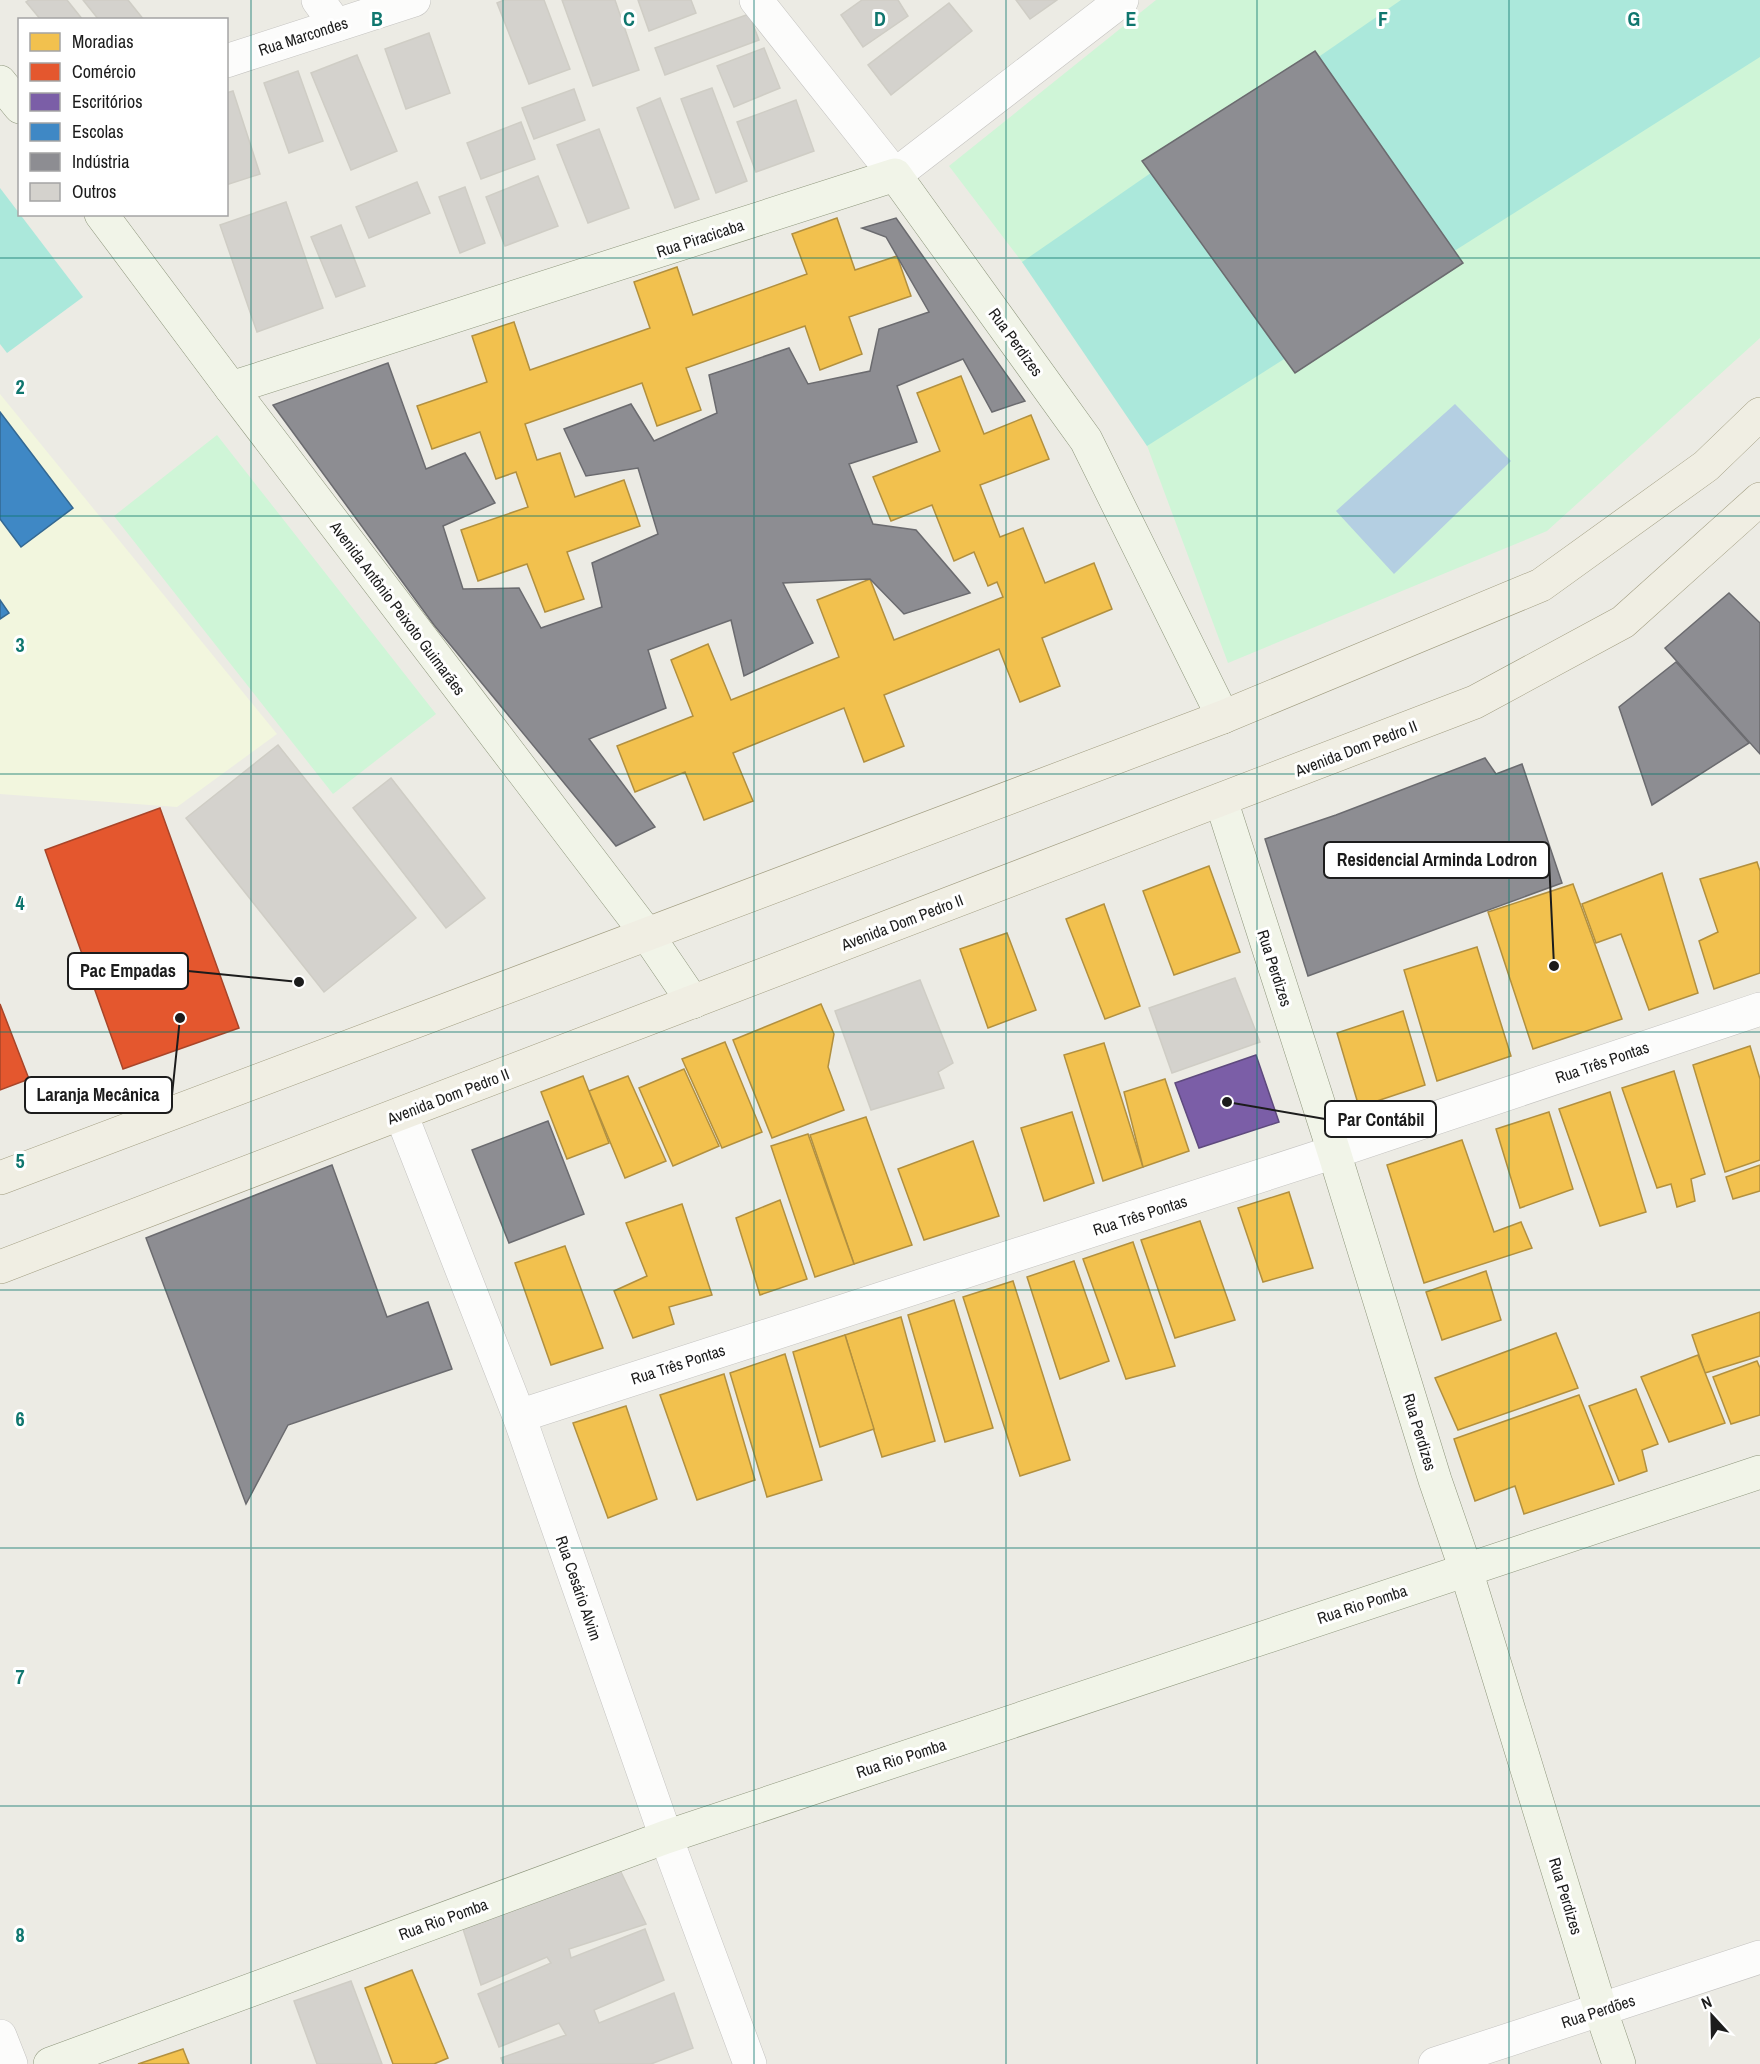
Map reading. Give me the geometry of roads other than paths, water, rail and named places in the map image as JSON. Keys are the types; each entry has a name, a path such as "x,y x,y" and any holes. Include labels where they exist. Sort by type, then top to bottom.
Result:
{"main road":[{"path":"0,1178 1224,717 1541,585 1706,466 1760,414"},
{"name":"Avenida Dom Pedro II","path":"0,1267 1475,702 1623,622 1760,499"}],"street":[{"name":"Rua Marcondes","path":"228,60 327,13 414,0"},
{"name":"Rua Perdizes","path":"756,0 896,175 1086,440 1224,717"},
{"name":"Rua Piracicaba","path":"231,388 896,175 1122,0"},
{"path":"0,82 18,104"},
{"name":"Avenida Antônio Peixoto Guimarães","path":"102,216 646,933 693,1002"},
{"name":"Rua Perdizes","path":"1221,800 1334,1152 1435,1480 1466,1570 1619,2064"},
{"name":"Rua Três Pontas","path":"519,1416 1334,1152 1760,1009"},
{"name":"Rua Cesário Alvim","path":"401,1114 519,1416 666,1837 750,2064"},
{"name":"Rua Rio Pomba","path":"50,2064 666,1837 1760,1472"},
{"name":"Rua Perdões","path":"1435,2064 1760,1957"},
{"path":"0,2036 11,2064"}],"place":[{"name":"Residencial Arminda Lodron","path":"1554,966"},
{"name":"Pac Empadas","path":"299,982"},
{"name":"Laranja Mecânica","path":"180,1018"},
{"name":"Par Contábil","path":"1227,1102"}]}
